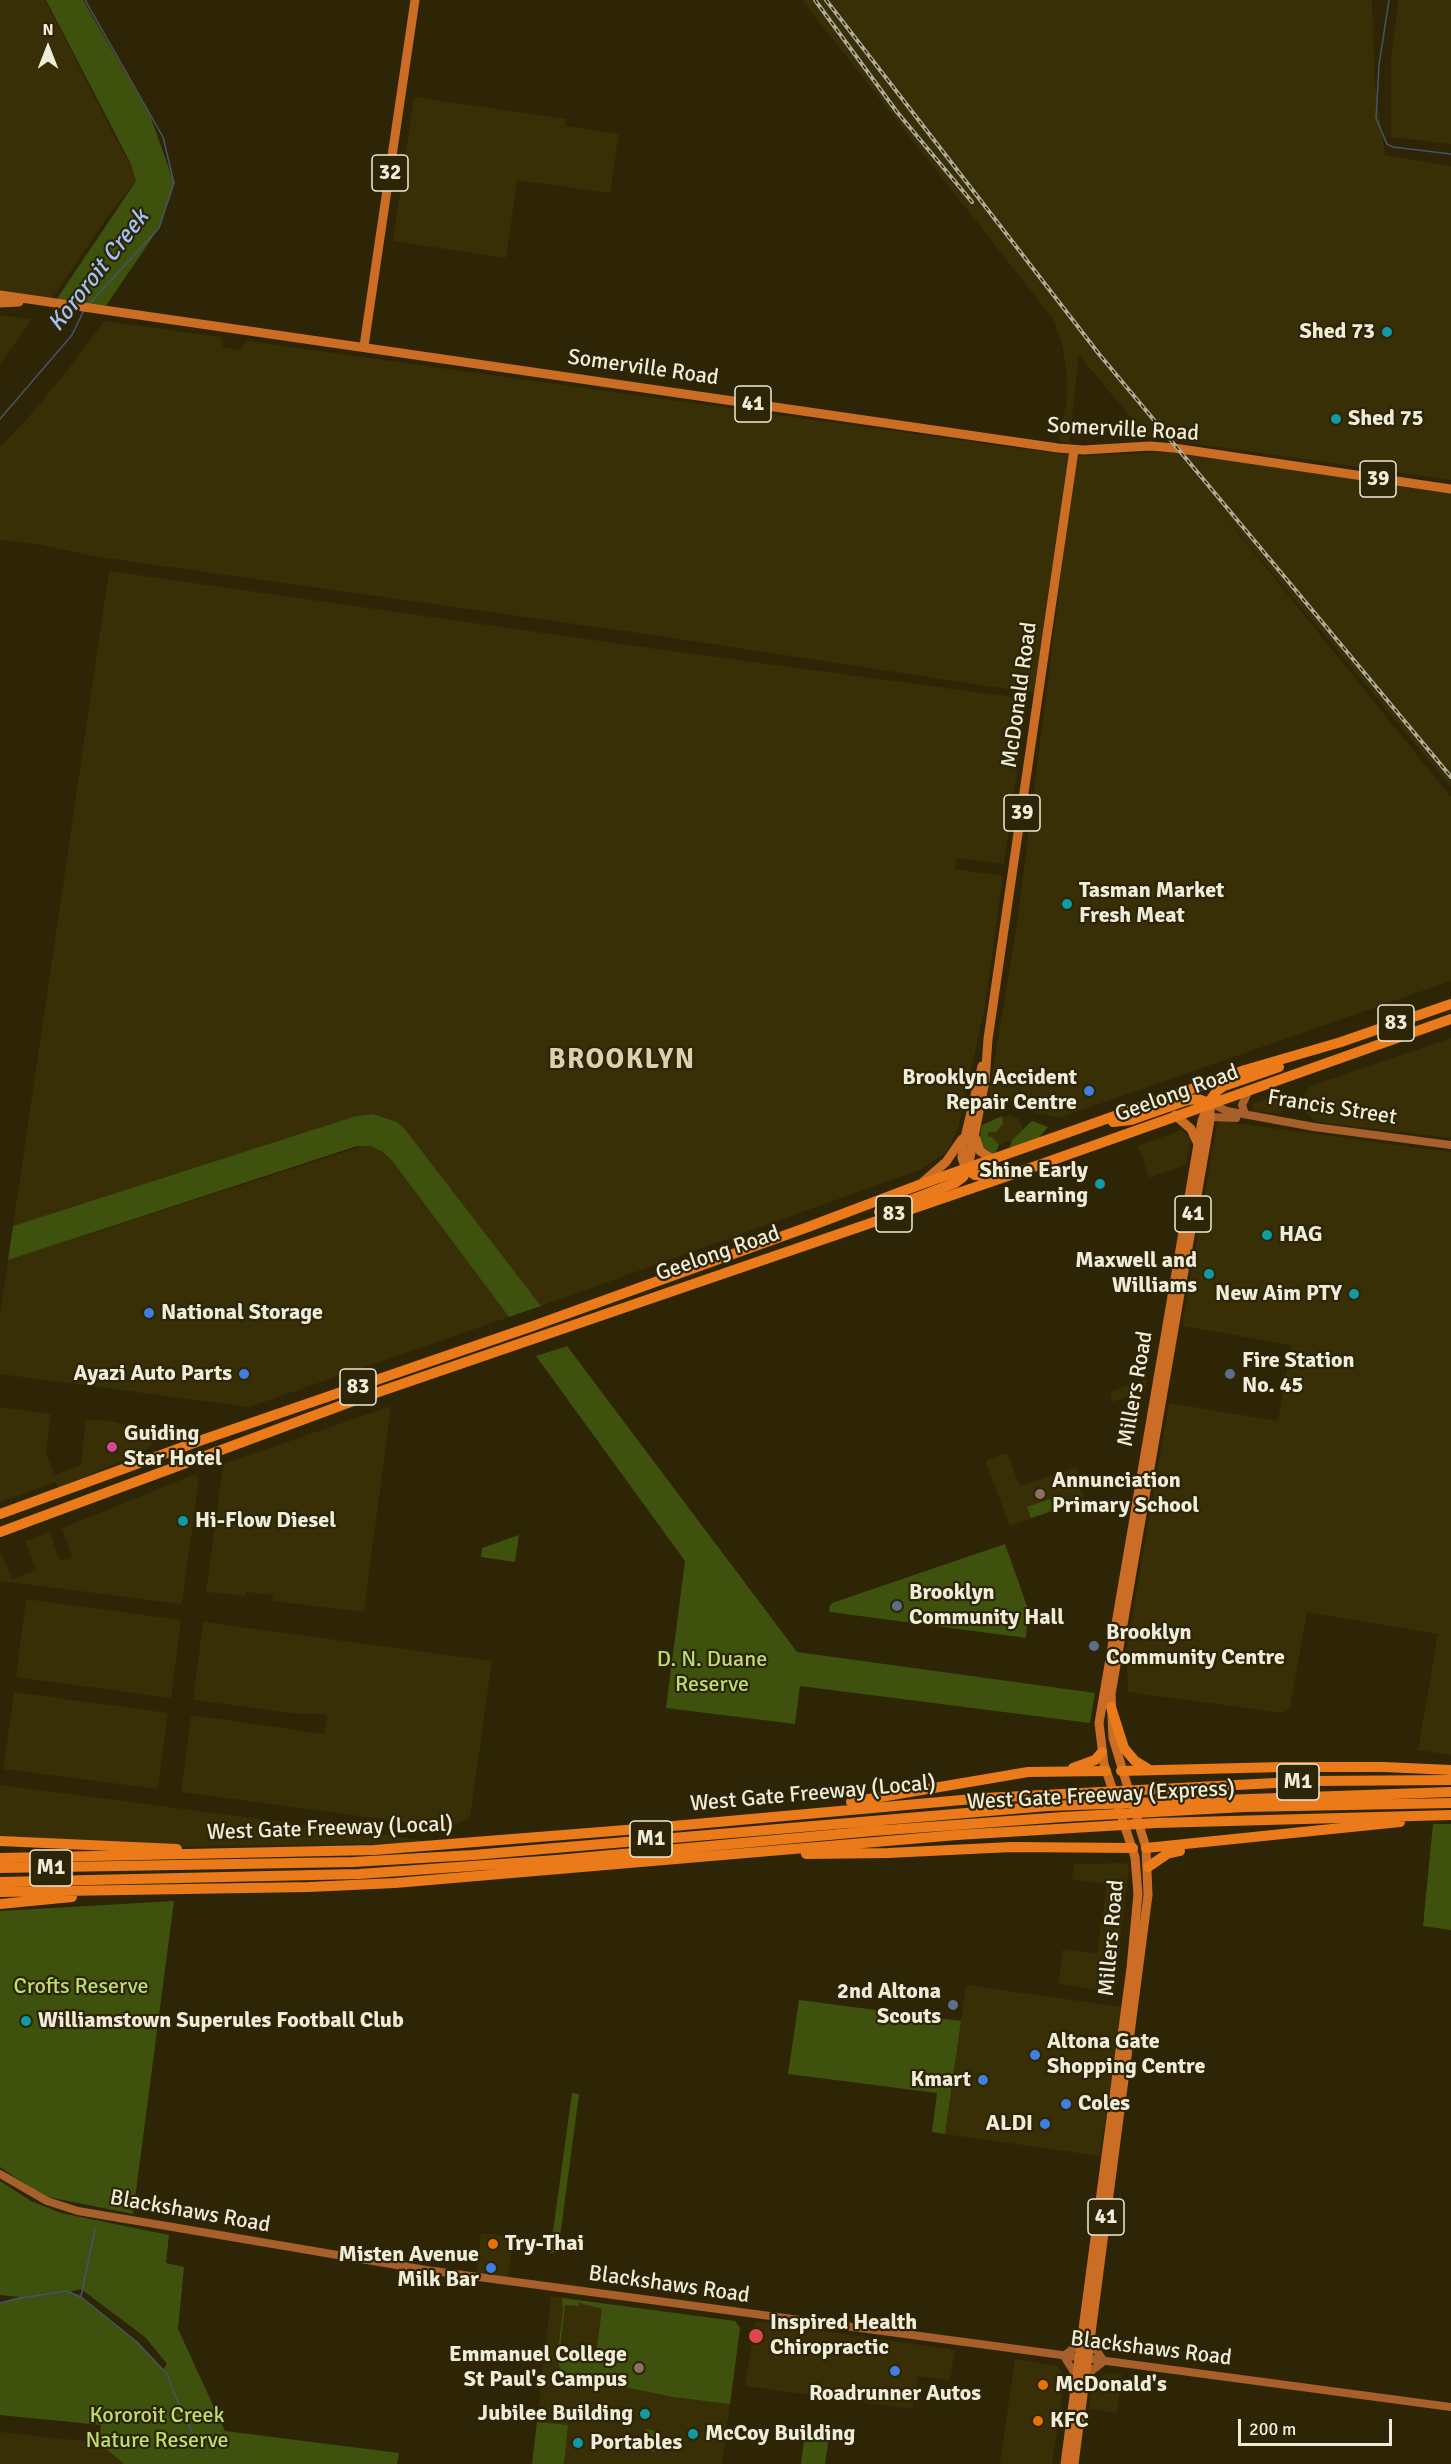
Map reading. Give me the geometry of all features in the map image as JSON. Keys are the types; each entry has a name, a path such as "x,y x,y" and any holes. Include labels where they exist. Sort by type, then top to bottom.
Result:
{"highway":[{"name":"Geelong Road","path":"0,1514 199,1441 533,1326 919,1185 1098,1124 1245,1070 1341,1042 1451,1004"},
{"name":"Geelong Road","path":"0,1532 205,1454 846,1230 1002,1178 1451,1018"},
{"path":"1098,1124 1131,1120 1188,1100 1198,1099 1209,1103 1217,1091 1226,1085 1318,1053 1341,1042"},
{"path":"846,1230 863,1218 955,1183 967,1169 975,1175 1002,1178"},
{"path":"781,1237 786,1251"},
{"path":"199,1441 205,1454"},
{"path":"1111,1707 1124,1748 1135,1761 1153,1771"},
{"path":"1064,1771 1095,1760 1101,1752"},
{"path":"1121,1771 1216,1767 1384,1767 1451,1770"},
{"path":"770,1817 1011,1774 1106,1771"},
{"name":"West Gate Freeway (Local)","path":"0,1858 340,1851 617,1831 911,1803 1314,1782 1451,1780"},
{"name":"West Gate Freeway (Express)","path":"0,1868 198,1866 399,1860 925,1815 1150,1807 1451,1792"},
{"name":"West Gate Freeway (Express)","path":"1150,1807 1451,1803"},
{"name":"West Gate Freeway (Express)","path":"0,1882 359,1874 568,1859 1104,1809"},
{"path":"1146,1848 1260,1838 1451,1815"},
{"name":"M1","path":"0,1892 364,1885 918,1838 1156,1823 1451,1815"},
{"path":"1148,1867 1167,1854 1260,1838"},
{"path":"0,1841 177,1849 340,1851"},
{"path":"632,1864 685,1864 781,1855 888,1853 971,1848 1133,1848"},
{"path":"0,1904 116,1891"}],"main road":[{"name":"32","path":"364,346 415,0"},
{"name":"Somerville Road","path":"0,295 1074,450 1173,448 1451,489"},
{"name":"Somerville Road","path":"0,303 45,301"},
{"name":"McDonald Road","path":"967,1169 975,1137 974,1117 987,1053 1074,450"},
{"path":"1245,1114 1242,1103 1251,1088"},
{"name":"Francis Street","path":"1209,1103 1225,1111 1258,1119 1451,1144"},
{"name":"Millers Road","path":"1131,2004 1138,1894 1137,1869 1133,1848 1101,1752 1099,1740 1101,1712 1202,1144 1210,1117 1209,1103"},
{"name":"Millers Road","path":"1065,2464 1084,2358 1131,2004 1148,1895 1146,1848 1121,1771 1113,1738 1111,1707 1113,1676 1202,1144 1203,1118 1209,1103"},
{"path":"1175,1115 1191,1129 1202,1144"},
{"name":"McDonald Road","path":"967,1169 962,1158 965,1133 974,1117"},
{"path":"1210,1117 1258,1119"},
{"name":"39","path":"919,1185 946,1162 965,1133"},
{"path":"975,1137 981,1152 992,1159"},
{"path":"1106,1771 1121,1771"},
{"path":"1133,1848 1146,1848"},
{"name":"Blackshaws Road","path":"0,2174 29,2192 59,2206 426,2270 1451,2407"},
{"path":"1086,2341 1104,2361 1081,2376 1064,2356 1086,2341"},
{"name":"Millers Road","path":"1074,2464 1081,2376"}],"shaded area":[{"path":"0,0 45,0 123,153 131,164 136,181 107,217 52,299 0,292"},
{"path":"802,0 1372,0 1375,84 1385,155 1451,166 1451,480 1147,437 1079,355 1069,443 1059,441 1067,401 1067,377 1063,348 1054,320"},
{"path":"1398,0 1451,0 1451,144 1391,137 1391,61"},
{"path":"414,97 566,119 565,126 619,134 610,193 517,180 506,258 393,241"},
{"path":"0,315 32,319 0,364"},
{"path":"104,321 221,337 223,347 240,350 247,341 1074,456 1040,694 646,634 92,556 39,544 0,540 0,447 67,371"},
{"path":"1173,452 1451,493 1451,787 1210,498 1451,797 1451,981 1059,1118 1033,1112 1022,1098 992,1109 987,1105 1018,917 1076,456"},
{"path":"109,571 1027,699 1004,864 956,858 955,869 1003,876 985,1007 958,1129 946,1153 922,1169 541,1306 404,1128 397,1122 373,1114 356,1116 13,1226"},
{"path":"1451,1038 1451,1138 1317,1122 1303,1111 1303,1097 1310,1086"},
{"path":"1284,1093 1281,1114 1253,1109 1252,1104"},
{"path":"1010,1115 1019,1119 1025,1136 990,1148 985,1125"},
{"path":"1220,1121 1451,1152 1451,1755 1418,1750 1438,1634 1307,1612 1290,1708 1283,1713 1128,1692 1126,1652 1169,1403 1278,1421 1291,1345 1182,1326 1217,1123"},
{"path":"1181,1130 1191,1138 1186,1165 1149,1178 1138,1146"},
{"path":"366,1145 376,1147 393,1162 509,1317 249,1407 0,1374 0,1314 8,1260"},
{"path":"1147,1379 1145,1392 1111,1402 1111,1391"},
{"path":"391,1406 364,1612 272,1601 273,1595 247,1592 246,1596 206,1592 223,1464"},
{"path":"0,1407 51,1414 46,1451 54,1475 81,1465 86,1419 115,1422 148,1432 152,1445 143,1452 58,1488 56,1482 0,1502"},
{"name":"Annunciation Primary School","path":"1007,1453 1020,1486 1077,1466 1084,1501 1010,1526 986,1463 987,1460"},
{"path":"195,1474 199,1478 182,1604 0,1581 0,1550 12,1579 36,1570 25,1541 50,1532 60,1561 72,1557 62,1528"},
{"path":"26,1599 181,1620 171,1698 16,1677"},
{"path":"203,1622 492,1661 470,1818 448,1828 181,1792 191,1715 324,1734 327,1717 324,1714 301,1714 193,1700"},
{"path":"14,1692 168,1713 158,1789 3,1769"},
{"path":"0,1785 421,1840 421,1843 143,1847 0,1844"},
{"path":"1125,1863 1129,1867 1114,1992 1058,1984 1063,1949 1097,1954 1107,1884 1072,1880 1074,1864"},
{"name":"Altona Gate Shopping Centre","path":"966,1985 1122,2007 1100,2156 945,2134"},
{"path":"481,2233 513,2237 508,2278 476,2273"},
{"name":"Emmanuel College St Paul's Campus","path":"551,2296 735,2321 740,2328 722,2464 532,2464"},
{"path":"755,2321 955,2350 950,2380 918,2376 913,2409 745,2386"},
{"path":"1015,2359 1057,2366 1065,2376 1052,2464 1000,2464"},
{"path":"1106,2373 1122,2374 1117,2413 1089,2409 1092,2384"},
{"path":"0,2432 101,2443 124,2464 0,2464"}],"green space":[{"path":"46,0 83,0 150,115 174,183 159,228 103,310 54,303 136,181 131,164"},
{"path":"373,1114 397,1122 404,1128 541,1306 509,1317 393,1162 383,1152 371,1146 357,1146 8,1260 13,1226 356,1116"},
{"path":"1002,1116 1003,1124 996,1132 988,1132 988,1136 999,1145 995,1154 987,1154 979,1143 982,1125"},
{"path":"1032,1121 1048,1127 1036,1141 1009,1149 1012,1140"},
{"name":"D. N. Duane Reserve","path":"567,1346 797,1652 1095,1693 1090,1723 800,1686 795,1724 666,1708 685,1561 536,1356"},
{"path":"1050,1499 1054,1510 1031,1518 1027,1507"},
{"path":"519,1535 515,1562 481,1557 482,1548"},
{"path":"1005,1544 1028,1609 1026,1638 830,1612 829,1607 832,1603"},
{"path":"1433,1824 1451,1824 1451,1930 1423,1926"},
{"name":"Crofts Reserve","path":"174,1901 133,2214 43,2196 0,2167 0,1911"},
{"path":"799,2000 961,2021 945,2134 932,2132 937,2093 788,2074"},
{"path":"572,2093 579,2094 558,2252 550,2253"},
{"name":"Kororoit Creek Nature Reserve","path":"0,2181 31,2201 61,2213 169,2235 166,2263 184,2267 178,2329 225,2431 399,2453 397,2464 124,2464 98,2442 101,2425 0,2415 0,2303 20,2297 0,2295","holes":["81,2289 145,2337 167,2364 160,2374 163,2369 137,2342 81,2297 69,2292"]},
{"path":"562,2298 735,2321 740,2328 730,2404 673,2397 565,2377 557,2357 563,2311","holes":["579,2303 602,2309 595,2363 559,2358 565,2305 578,2306"]},
{"path":"537,2422 568,2425 564,2464 532,2464"},
{"path":"646,2429 657,2431 654,2452 643,2450"},
{"path":"805,2432 829,2436 825,2464 801,2464"}],"waterway":[{"name":"Kororoit Creek","path":"85,0 163,137 174,183 159,228 89,304"},
{"path":"1389,0 1379,65 1376,118 1387,144 1393,147 1451,154"},
{"name":"Kororoit Creek","path":"0,419 72,335 84,310"},
{"path":"81,2296 95,2229"},
{"name":"Kororoit Creek","path":"0,2303 67,2291 81,2297 137,2342 167,2374 200,2449"}],"railway":[{"path":"815,0 897,112 972,202"},
{"path":"826,0 1099,354 1451,777"}],"place":[{"name":"Shed 73","path":"1387,332"},
{"name":"Shed 75","path":"1336,419"},
{"name":"Tasman Market Fresh Meat","path":"1067,904"},
{"name":"Brooklyn Accident Repair Centre","path":"1089,1091"},
{"name":"Shine Early Learning","path":"1100,1184"},
{"name":"HAG","path":"1267,1235"},
{"name":"Maxwell and Williams","path":"1209,1274"},
{"name":"New Aim PTY","path":"1354,1294"},
{"name":"National Storage","path":"149,1313"},
{"name":"Ayazi Auto Parts","path":"244,1374"},
{"name":"Fire Station No. 45","path":"1230,1374"},
{"name":"Guiding Star Hotel","path":"112,1447"},
{"name":"Annunciation Primary School","path":"1040,1494"},
{"name":"Hi-Flow Diesel","path":"183,1521"},
{"name":"Brooklyn Community Hall","path":"897,1606"},
{"name":"Brooklyn Community Centre","path":"1094,1646"},
{"name":"2nd Altona Scouts","path":"953,2005"},
{"name":"Williamstown Superules Football Club","path":"26,2021"},
{"name":"Altona Gate Shopping Centre","path":"1035,2055"},
{"name":"Kmart","path":"983,2080"},
{"name":"Coles","path":"1066,2104"},
{"name":"ALDI","path":"1045,2124"},
{"name":"Try-Thai","path":"493,2244"},
{"name":"Misten Avenue Milk Bar","path":"491,2268"},
{"name":"Inspired Health Chiropractic","path":"756,2336"},
{"name":"Emmanuel College St Paul's Campus","path":"639,2368"},
{"name":"Roadrunner Autos","path":"895,2371"},
{"name":"McDonald's","path":"1043,2385"},
{"name":"Jubilee Building","path":"645,2414"},
{"name":"KFC","path":"1038,2421"},
{"name":"McCoy Building","path":"693,2434"},
{"name":"Portables","path":"578,2443"}],"district":[{"name":"BROOKLYN","path":"622,1061"}]}
